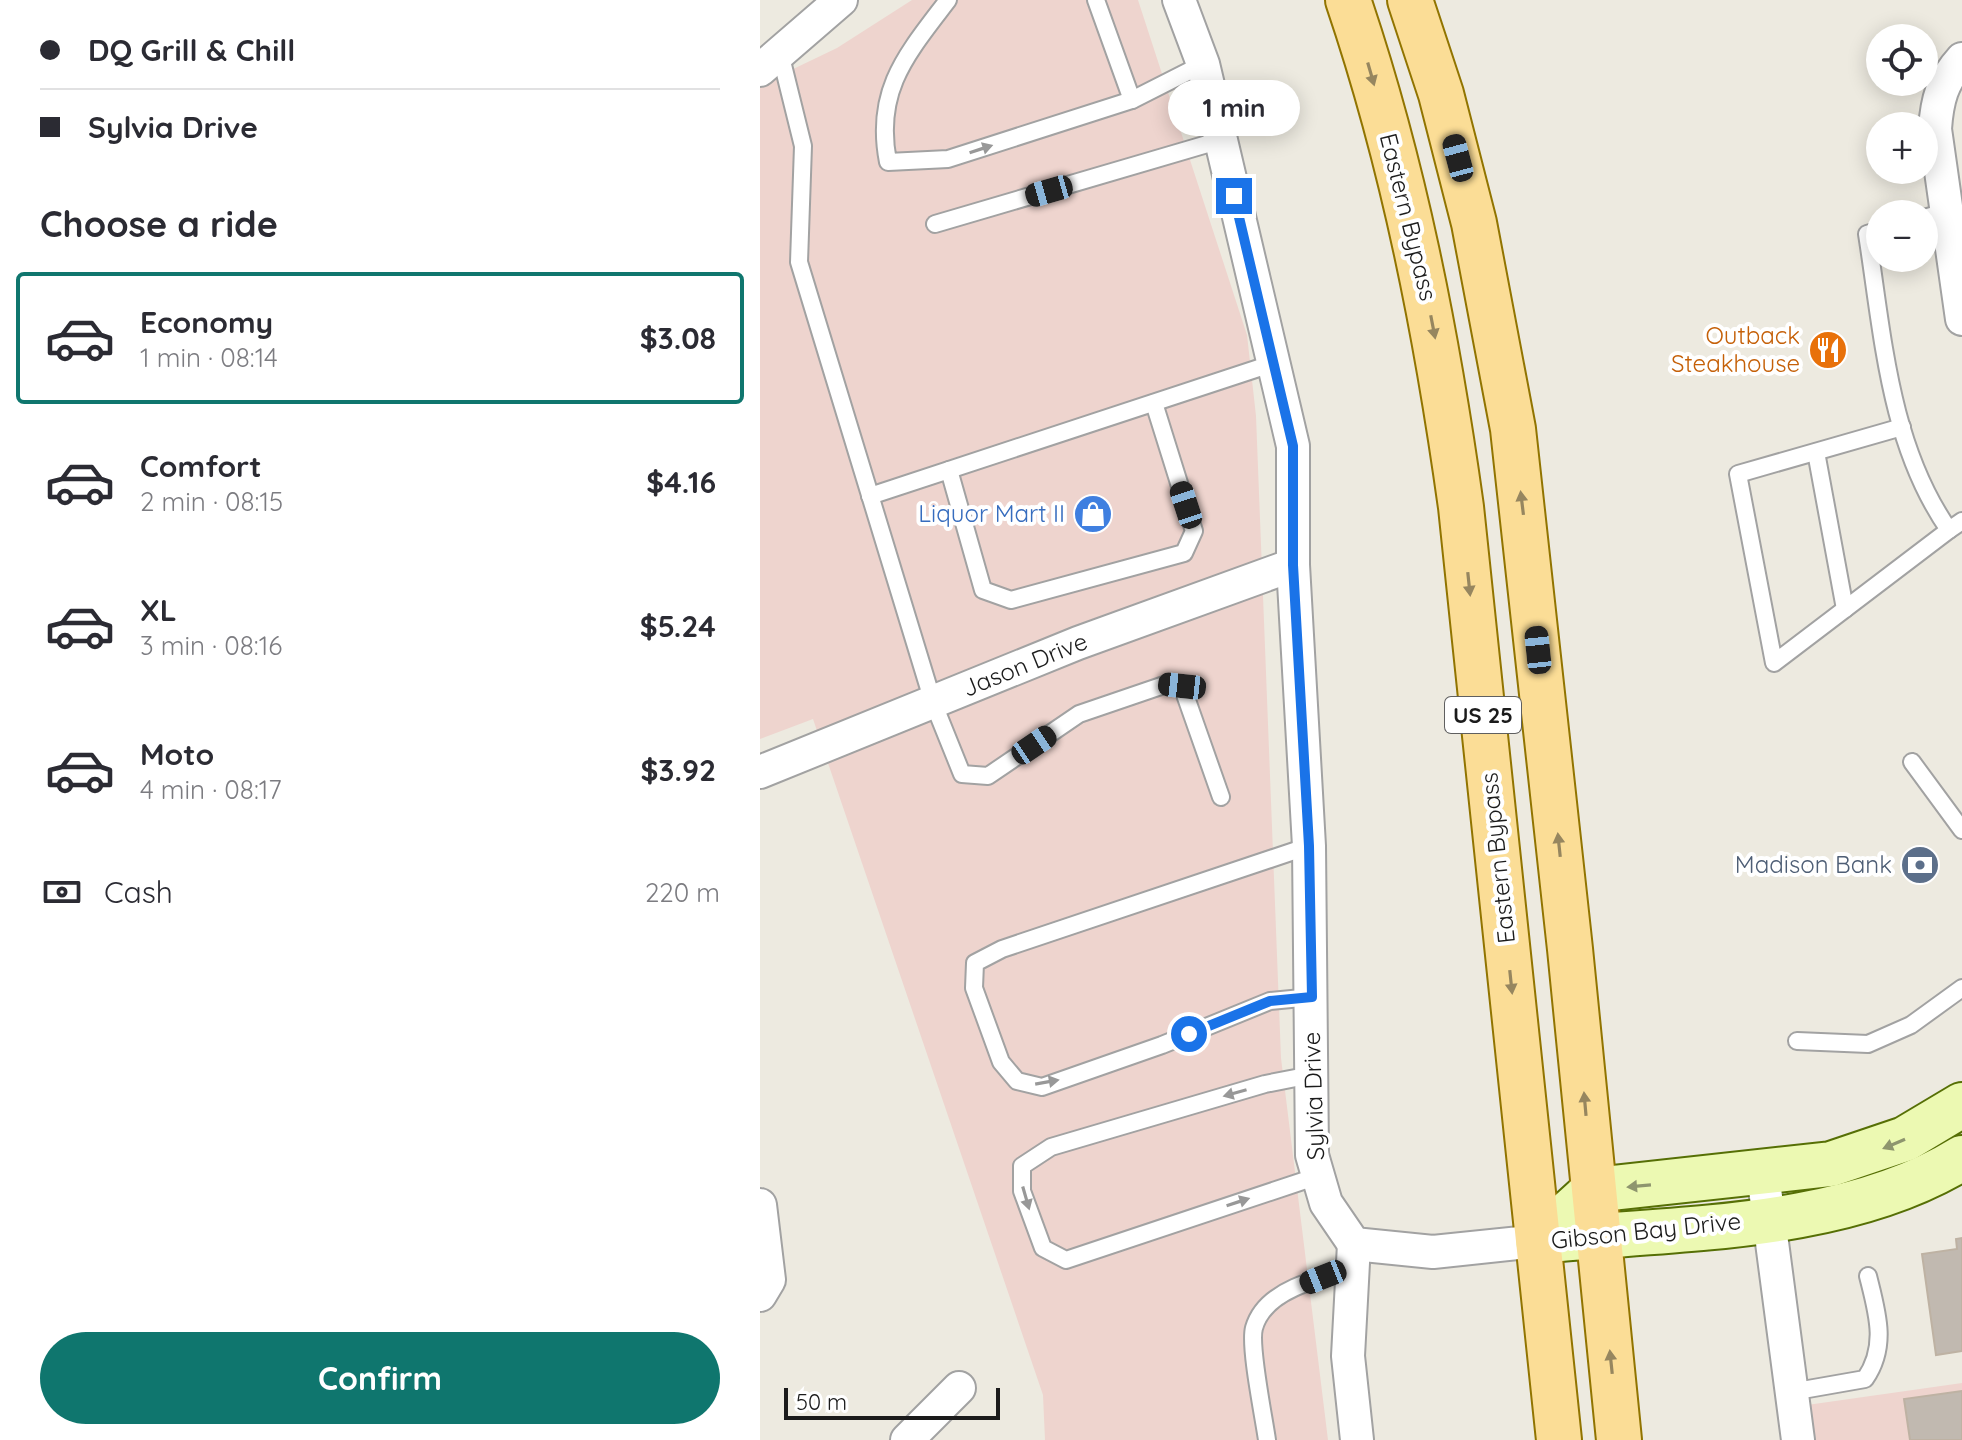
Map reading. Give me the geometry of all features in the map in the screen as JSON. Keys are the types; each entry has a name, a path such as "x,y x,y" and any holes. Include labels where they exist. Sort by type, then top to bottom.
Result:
{"main road":[{"name":"Eastern Bypass","path":"1348,0 1397,165 1441,367 1463,522 1559,1440"},
{"name":"US 25","path":"1410,0 1441,94 1474,223 1513,429 1619,1440"}],"street":[{"path":"770,61 841,0"},
{"name":"Sylvia Drive","path":"1179,0 1203,64 1293,446 1293,565 1309,846 1312,1155 1326,1203 1353,1258"},
{"path":"1935,200 1937,100 1948,75 1962,59"},
{"path":"1938,227 1962,319"},
{"name":"Jason Drive","path":"760,772 1078,643 1293,565"},
{"name":"Gibson Bay Drive","path":"1538,1241 1594,1190 1763,1174 1831,1164 1905,1139 1962,1105"},
{"name":"Gibson Bay Drive","path":"1538,1241 1769,1218 1873,1198 1916,1182 1962,1158"},
{"path":"1763,1174 1798,1440"},
{"path":"760,1205 769,1280 760,1295"},
{"path":"1357,1440 1348,1356 1353,1258 1538,1241"},
{"path":"907,1440 959,1388"}],"lane":[{"path":"948,0 908,53 885,100 888,162 948,159 1132,100 1203,64"},
{"path":"1096,0 1132,100"},
{"path":"770,61 803,146 799,262 933,702 962,774 988,776 1079,714 1164,685 1182,686 1221,797"},
{"path":"935,224 1221,140"},
{"path":"1873,272 1893,400 1926,497 1956,526 1774,663 1738,474 1902,427"},
{"path":"870,496 1274,363"},
{"path":"949,470 983,590 1011,600 1184,553 1194,531 1154,403"},
{"path":"1816,452 1845,609"},
{"path":"1912,762 1962,830"},
{"path":"1309,846 1002,949 975,963 974,988 1001,1062 1017,1081 1042,1087 1162,1045 1270,1001 1312,997"},
{"path":"1797,1041 1868,1044 1911,1025 1962,988"},
{"path":"1311,1075 1265,1084 1051,1147 1022,1166 1022,1191 1043,1248 1066,1260 1318,1176"},
{"path":"1267,1440 1253,1330 1263,1312 1283,1293 1323,1277 1353,1258"},
{"path":"1791,1392 1865,1379 1876,1364 1881,1330 1868,1276"}],"shaded area":[{"path":"912,0 1138,0 1247,335 1256,416 1281,1058 1328,1440 1045,1440 1043,1395 813,719 760,739 760,85 837,48"},
{"path":"1962,1383 1962,1440 1812,1440 1807,1405"}],"building":[{"path":"1962,1238 1962,1351 1936,1355 1922,1254 1957,1249 1956,1239"},
{"path":"1962,1391 1962,1440 1910,1440 1904,1399"}],"place":[{"name":"Outback Steakhouse","path":"1828,350"},
{"name":"Liquor Mart II","path":"1093,514"},
{"name":"Madison Bank","path":"1920,865"}],"route":[{"path":"1189,1034 1270,1001 1312,997 1309,846 1293,565 1293,446 1234,196"}]}
